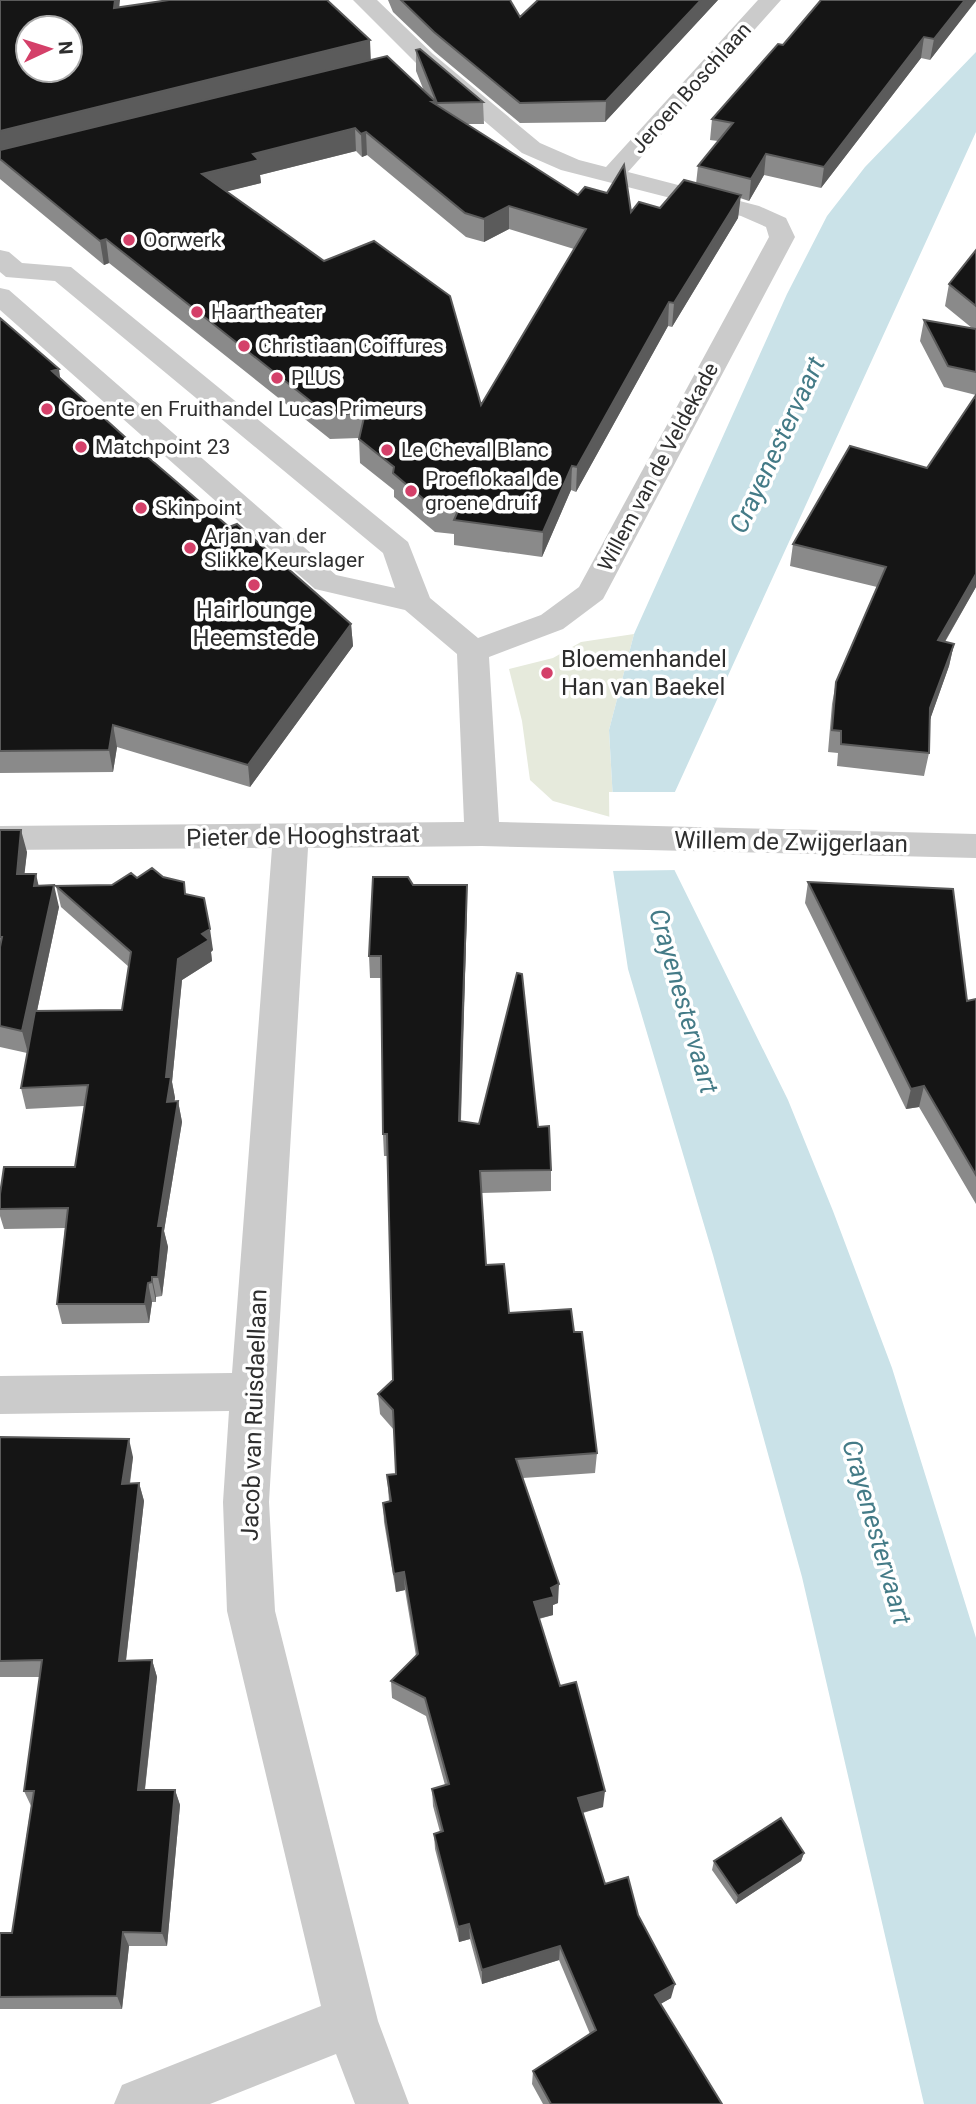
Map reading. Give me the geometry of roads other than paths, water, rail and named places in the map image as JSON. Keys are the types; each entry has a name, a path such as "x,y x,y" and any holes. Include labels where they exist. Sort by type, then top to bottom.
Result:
{"street":[{"path":"364,0 425,59 531,148 570,165 611,176"},
{"name":"Jeroen Boschlaan","path":"611,176 770,0"},
{"path":"398,65 425,59"},
{"name":"Willem van de Veldekade","path":"473,651 553,621 579,607 592,592 782,237 777,223 750,211 611,176"},
{"path":"416,602 397,549 62,273 6,264 0,296 326,582 416,602 473,651 482,834"},
{"name":"Pieter de Hooghstraat","path":"0,838 482,834 607,839"},
{"name":"Jacob van Ruisdaellaan","path":"291,836 251,1392 246,1502 251,1611 351,2021 382,2104"},
{"name":"Willem de Zwijgerlaan","path":"607,839 976,846"},
{"path":"0,1395 251,1392"},
{"path":"141,2104 351,2021"}],"water":[{"name":"Crayenestervaart","path":"976,52 976,132 674,794 672,865 788,1100 833,1211 892,1368 976,1638 976,2104 924,2104 802,1577 713,1255 628,969 612,864 614,818 609,730 634,634 787,294 827,216 865,167"}],"place":[{"name":"Oorwerk","path":"129,240"},
{"name":"Haartheater","path":"197,312"},
{"name":"Christiaan Coiffures","path":"244,346"},
{"name":"PLUS","path":"277,378"},
{"name":"Groente en Fruithandel Lucas Primeurs","path":"47,409"},
{"name":"Matchpoint 23","path":"81,447"},
{"name":"Le Cheval Blanc","path":"387,450"},
{"name":"Proeflokaal de groene druif","path":"411,491"},
{"name":"Skinpoint","path":"141,508"},
{"name":"Arjan van der Slikke Keurslager","path":"190,548"},
{"name":"Hairlounge Heemstede","path":"254,585"},
{"name":"Bloemenhandel Han van Baekel","path":"547,673"}]}
